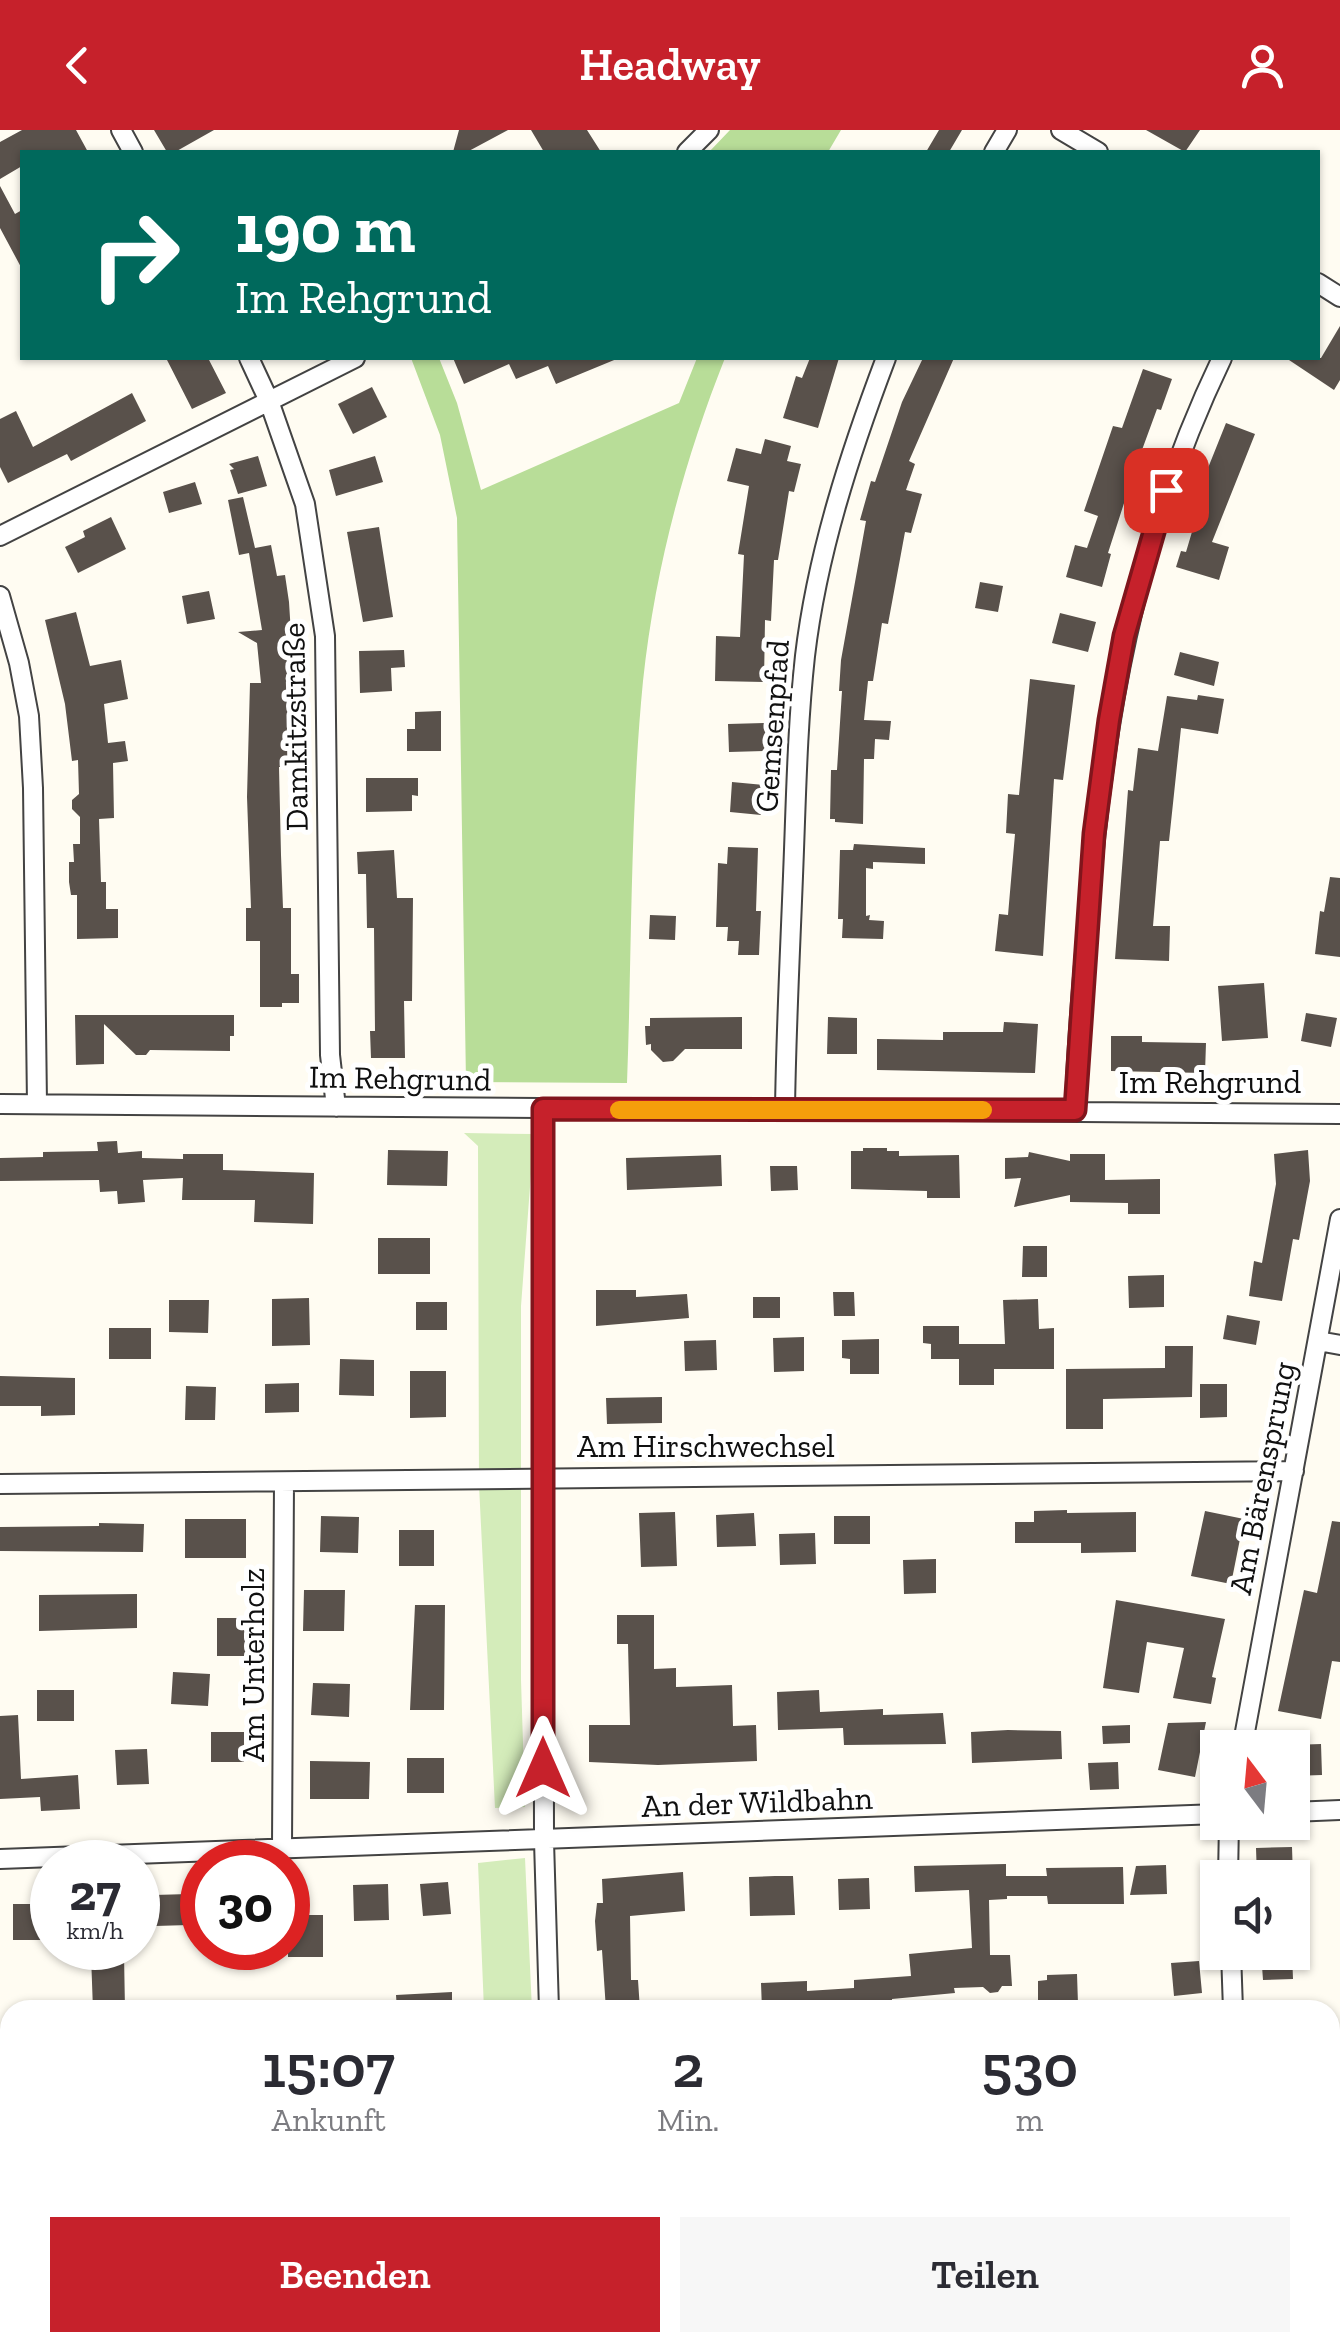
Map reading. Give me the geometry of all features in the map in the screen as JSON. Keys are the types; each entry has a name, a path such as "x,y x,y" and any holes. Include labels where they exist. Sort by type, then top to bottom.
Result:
{"street":[{"path":"689,150 709,130"},
{"path":"1061,130 1095,150"},
{"name":"Damkitzstraße","path":"251,360 305,504 325,636 330,1055 336,1106"},
{"path":"0,536 351,360"},
{"name":"Gemsenpfad","path":"785,1110 796,768 805,654 839,497 885,360"},
{"path":"1075,1110 1097,804 1124,636 1166,490 1221,360"},
{"path":"0,596 20,662 30,716 37,1104"},
{"name":"Im Rehgrund","path":"0,1104 1340,1114"},
{"path":"543,1109 544,1841 549,2000"},
{"name":"Am Bärensprung","path":"1245,1730 1340,1218"},
{"path":"1318,1341 1340,1345"},
{"name":"Am Hirschwechsel","path":"0,1484 1294,1471"},
{"name":"Am Unterholz","path":"282,1840 284,1482"},
{"path":"1310,1811 1340,1810"},
{"name":"An der Wildbahn","path":"310,1847 1200,1815"},
{"name":"An der Wildbahn","path":"0,1860 180,1852"},
{"path":"1232,1970 1233,2000"}],"green space":[{"path":"730,130 841,130 829,150 711,150"},
{"path":"412,360 440,360 457,403 481,490 679,403 696,360 724,360 673,516 648,639 636,781 627,1083 466,1082 457,518 440,435"},
{"path":"464,1133 534,1134 521,1306 525,1807 495,1808 479,1485 478,1146"},
{"path":"525,1858 532,2000 484,2000 478,1863"}],"building":[{"path":"22,130 76,130 87,150 20,150 20,167 0,179 0,142"},
{"path":"154,130 214,130 179,150 166,150"},
{"path":"459,130 508,130 471,150 454,150"},
{"path":"531,130 587,130 600,150 543,150"},
{"path":"939,130 962,130 950,150 927,150"},
{"path":"1146,130 1200,130 1186,150"},
{"path":"0,186 15,214 20,211 20,265 0,228"},
{"path":"1340,326 1340,380 1334,390 1289,360 1321,358"},
{"path":"167,360 209,360 226,393 192,409"},
{"path":"454,360 614,360 556,384 548,366 516,379 509,364 464,384"},
{"path":"809,360 838,360 818,428 783,418 796,376 802,378"},
{"path":"922,360 953,360 909,461 915,464 906,490 922,494 911,533 905,532 888,624 882,623 873,681 868,681 864,720 891,721 889,740 875,739 874,759 864,759 863,824 835,822 830,819 831,770 837,770 841,660 866,521 860,520 902,402"},
{"path":"1143,369 1172,379 1135,469 1108,553 1111,554 1102,587 1066,577 1075,545 1087,548 1098,516 1084,511 1113,426 1122,428"},
{"path":"372,387 387,417 353,434 338,404"},
{"path":"132,393 146,421 71,461 67,454 8,483 0,467 0,419 16,411 33,447"},
{"path":"1226,423 1255,434 1212,542 1229,547 1219,580 1176,567 1181,551 1186,552 1200,505 1194,503"},
{"path":"765,439 791,446 787,461 801,464 794,492 789,491 778,560 774,560 771,621 765,620 764,682 715,681 716,636 740,637 744,555 738,554 749,486 727,481 736,448 761,454"},
{"path":"258,456 267,486 238,494 230,470 234,469 229,464"},
{"path":"375,456 383,482 336,496 329,470"},
{"path":"195,482 202,504 169,513 163,492"},
{"path":"243,497 255,548 271,545 277,576 285,575 291,634 286,635 287,652 293,652 295,714 287,714 288,767 279,767 283,908 291,908 291,974 299,974 299,1003 282,1003 282,1007 260,1007 260,941 246,941 246,908 251,908 247,797 250,683 261,683 257,643 238,632 262,630 249,553 239,555 228,500"},
{"path":"111,517 126,549 78,573 65,547 85,537 83,531"},
{"path":"379,527 393,617 363,622 347,532"},
{"path":"980,582 1003,586 998,612 975,608"},
{"path":"209,591 215,619 187,624 182,596"},
{"path":"76,612 90,666 121,660 128,699 104,704 108,743 125,741 128,761 113,763 114,818 99,819 101,882 106,882 106,909 118,909 118,938 77,939 77,895 71,895 69,882 73,844 80,844 80,817 72,809 72,800 79,794 78,760 72,761 65,704 45,620"},
{"path":"1060,613 1096,622 1088,652 1052,643"},
{"path":"404,650 405,667 391,668 392,691 360,693 359,651"},
{"path":"1180,652 1219,662 1214,686 1174,675"},
{"path":"1030,679 1075,685 1063,780 1054,779 1043,956 995,951 999,914 1008,915 1015,834 1006,833 1008,794 1019,795"},
{"path":"1198,695 1224,699 1218,734 1181,728 1169,841 1160,841 1153,926 1170,926 1169,961 1115,959 1128,790 1133,791 1138,748 1158,751 1167,696 1197,700"},
{"path":"441,711 441,751 407,751 407,729 415,729 415,712"},
{"path":"766,723 766,751 729,752 728,724"},
{"path":"366,778 418,778 418,796 412,795 412,811 366,812"},
{"path":"732,782 764,785 761,815 730,812"},
{"path":"854,844 925,848 925,864 873,862 873,869 866,868 866,916 870,915 869,920 884,921 883,939 842,938 843,919 838,919 840,850 853,850"},
{"path":"728,847 758,848 759,955 738,955 739,941 727,941 728,927 716,927 718,863 727,864"},
{"path":"394,850 397,898 413,898 412,1001 404,1001 405,1058 371,1058 370,1031 375,1031 374,928 367,928 366,874 358,874 357,852"},
{"path":"1330,877 1340,878 1340,957 1315,954 1320,911 1324,912"},
{"path":"650,915 676,916 675,940 649,939"},
{"path":"1264,983 1268,1038 1222,1041 1218,986"},
{"path":"1306,1013 1337,1018 1331,1047 1301,1041"},
{"path":"75,1015 234,1015 234,1036 230,1036 230,1051 150,1050 146,1055 136,1055 104,1024 104,1064 76,1065"},
{"path":"742,1017 742,1049 685,1049 673,1061 663,1062 651,1050 651,1044 646,1045 645,1026 650,1026 650,1018"},
{"path":"828,1017 857,1018 857,1054 827,1054"},
{"path":"1004,1022 1038,1024 1035,1073 877,1070 877,1039 943,1040 943,1032 1003,1032"},
{"path":"1111,1036 1142,1036 1142,1042 1206,1043 1205,1073 1111,1071"},
{"path":"117,1141 118,1153 142,1151 142,1158 183,1159 183,1154 223,1154 223,1170 314,1173 313,1224 254,1222 255,1200 182,1200 183,1178 143,1180 145,1202 118,1204 117,1191 100,1192 99,1180 0,1181 0,1158 98,1151 97,1142"},
{"path":"887,1148 899,1151 899,1156 959,1155 960,1198 927,1198 927,1191 851,1189 851,1151"},
{"path":"388,1150 448,1151 447,1186 387,1185"},
{"path":"1308,1150 1310,1181 1299,1240 1293,1239 1282,1301 1249,1296 1254,1261 1262,1263 1276,1184 1274,1154"},
{"path":"1029,1152 1070,1161 1070,1154 1105,1154 1105,1180 1160,1179 1160,1214 1128,1214 1128,1203 1070,1202 1070,1195 1014,1207 1021,1178 1005,1179 1005,1158 1028,1157"},
{"path":"721,1155 722,1186 627,1190 626,1158"},
{"path":"770,1166 797,1166 798,1190 771,1191"},
{"path":"378,1238 430,1238 430,1274 378,1274"},
{"path":"1023,1246 1047,1246 1047,1277 1022,1277"},
{"path":"1164,1275 1164,1307 1129,1308 1128,1276"},
{"path":"596,1290 636,1290 636,1297 687,1294 689,1318 596,1326"},
{"path":"833,1292 854,1292 855,1316 834,1316"},
{"path":"753,1297 780,1297 780,1318 753,1318"},
{"path":"309,1298 310,1345 272,1346 272,1299"},
{"path":"1038,1299 1039,1329 1054,1328 1054,1369 994,1369 994,1385 959,1385 959,1359 931,1359 931,1344 923,1343 923,1326 959,1326 959,1344 1005,1344 1003,1300"},
{"path":"169,1300 209,1300 208,1333 169,1332"},
{"path":"416,1302 447,1302 447,1330 416,1330"},
{"path":"1227,1315 1260,1321 1256,1345 1223,1339"},
{"path":"109,1328 151,1328 151,1359 109,1359"},
{"path":"804,1337 804,1371 774,1372 773,1338"},
{"path":"879,1339 879,1374 850,1374 850,1359 842,1358 842,1340"},
{"path":"716,1340 717,1370 685,1371 684,1341"},
{"path":"1165,1346 1193,1346 1192,1397 1103,1399 1103,1429 1066,1429 1066,1369 1165,1368"},
{"path":"340,1359 374,1360 374,1396 339,1395"},
{"path":"410,1371 446,1371 446,1417 410,1418"},
{"path":"0,1376 75,1378 75,1415 41,1416 41,1406 0,1406"},
{"path":"299,1383 299,1412 265,1413 265,1384"},
{"path":"1200,1384 1227,1384 1227,1417 1200,1418"},
{"path":"186,1386 216,1387 215,1420 185,1420"},
{"path":"662,1397 662,1423 607,1424 606,1398"},
{"path":"1034,1511 1136,1512 1136,1552 1081,1553 1081,1543 1015,1543 1015,1522 1034,1522"},
{"path":"1205,1511 1244,1519 1231,1584 1191,1576"},
{"path":"675,1512 677,1566 641,1567 639,1513"},
{"path":"754,1513 756,1546 717,1547 716,1515"},
{"path":"321,1516 359,1517 358,1553 320,1552"},
{"path":"834,1516 870,1516 870,1544 834,1544"},
{"path":"185,1519 246,1519 246,1558 185,1558"},
{"path":"1332,1521 1340,1522 1340,1662 1332,1661 1321,1719 1278,1711 1304,1590 1317,1593"},
{"path":"144,1524 143,1552 0,1551 0,1527"},
{"path":"399,1530 434,1530 434,1566 399,1566"},
{"path":"815,1533 816,1564 780,1565 779,1534"},
{"path":"936,1559 936,1593 904,1594 903,1560"},
{"path":"304,1590 345,1590 344,1631 303,1631"},
{"path":"137,1594 137,1628 39,1631 39,1595"},
{"path":"1116,1600 1225,1619 1212,1677 1216,1678 1211,1704 1173,1698 1184,1648 1147,1642 1139,1693 1103,1688"},
{"path":"415,1605 445,1605 444,1710 410,1710"},
{"path":"617,1615 654,1615 654,1669 676,1668 676,1687 732,1685 733,1726 756,1725 757,1761 658,1765 589,1762 589,1725 630,1725 628,1644 617,1644"},
{"path":"217,1618 252,1618 252,1656 217,1656"},
{"path":"173,1672 210,1674 208,1706 171,1704"},
{"path":"313,1683 350,1684 349,1717 311,1715"},
{"path":"37,1690 74,1690 74,1721 37,1721"},
{"path":"819,1690 820,1712 883,1709 883,1715 943,1713 946,1744 844,1745 843,1728 778,1730 777,1692"},
{"path":"18,1715 21,1779 78,1775 80,1809 41,1811 40,1797 0,1799 0,1716"},
{"path":"1206,1722 1204,1730 1200,1730 1195,1777 1158,1770 1168,1723"},
{"path":"1130,1725 1130,1743 1103,1744 1102,1726"},
{"path":"1061,1731 1062,1759 972,1763 971,1732"},
{"path":"211,1732 244,1732 244,1762 211,1762"},
{"path":"1310,1744 1321,1744 1322,1775 1310,1775"},
{"path":"147,1749 149,1784 117,1785 115,1750"},
{"path":"407,1758 444,1758 444,1793 407,1793"},
{"path":"310,1761 370,1762 369,1799 310,1799"},
{"path":"1118,1762 1119,1789 1090,1790 1088,1763"},
{"path":"1292,1847 1292,1860 1256,1860 1256,1848"},
{"path":"1006,1864 1006,1876 1047,1876 1046,1868 1123,1867 1124,1904 1048,1904 1047,1896 989,1900 990,1955 1010,1955 1012,1986 1002,1986 998,1992 990,1993 983,1987 954,1988 955,1993 892,2000 762,2000 761,1983 807,1981 807,1991 854,1988 854,1980 911,1976 909,1954 972,1948 969,1890 915,1892 914,1866"},
{"path":"1166,1865 1167,1894 1130,1895 1136,1866"},
{"path":"683,1872 685,1911 630,1916 631,1980 638,1980 639,2000 605,2000 602,1950 597,1951 595,1921 597,1903 603,1903 602,1879"},
{"path":"793,1876 795,1915 750,1916 749,1877"},
{"path":"869,1878 870,1909 839,1910 838,1879"},
{"path":"448,1882 451,1914 423,1916 420,1884"},
{"path":"388,1884 389,1920 354,1921 353,1885"},
{"path":"180,1894 180,1925 160,1926 160,1895"},
{"path":"13,1904 30,1904 30,1940 13,1940"},
{"path":"310,1915 323,1915 323,1957 310,1957"},
{"path":"1199,1961 1202,1993 1174,1996 1171,1963"},
{"path":"92,1970 124,1970 125,2000 93,2000"},
{"path":"1262,1970 1293,1970 1293,1979 1263,1980"},
{"path":"1077,1974 1078,2000 1038,2000 1038,1981 1047,1980 1047,1975"},
{"path":"452,1992 452,2000 396,2000 396,1995"}],"slow traffic":[{"path":"619,1110 983,1110"}],"route":[{"path":"543,1768 543,1109 1075,1110 1094,834 1109,720 1124,636 1166,490"}]}
